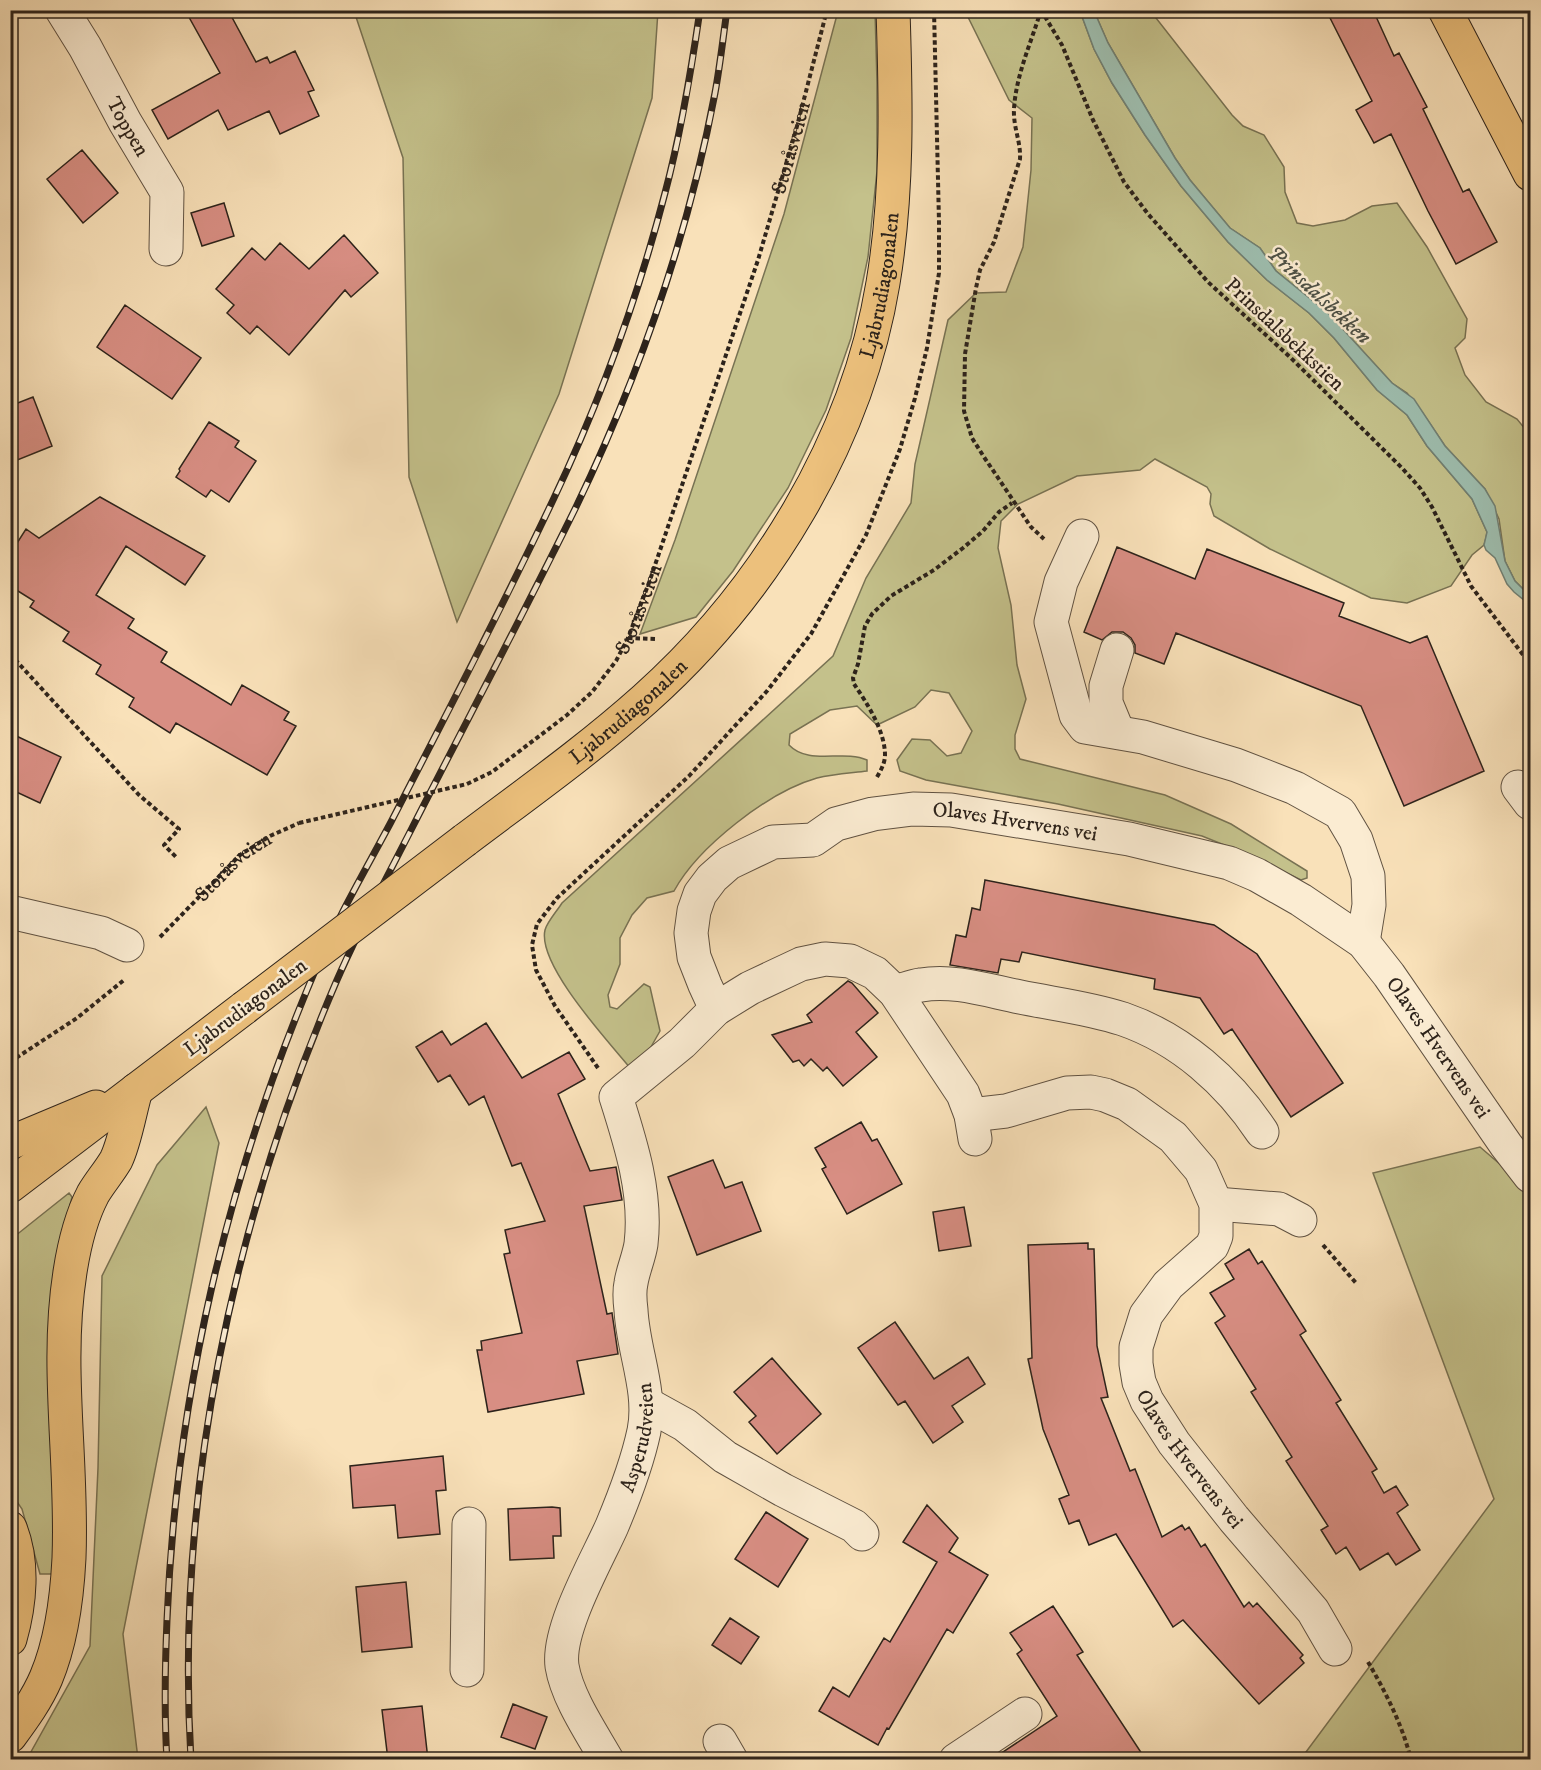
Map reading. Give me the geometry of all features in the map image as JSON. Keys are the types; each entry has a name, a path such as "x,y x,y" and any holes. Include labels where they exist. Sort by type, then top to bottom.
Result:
{"main road":[{"name":"Ljabrudiagonalen","path":"10,1186 608,730 678,667 752,580 807,497 834,441 859,380 883,285 895,170 893,10"},
{"path":"1444,10 1530,174"},
{"path":"10,1143 136,1090"},
{"path":"10,1736 35,1700 46,1677 56,1648 68,1582 70,1528 64,1395 64,1323 70,1271 79,1231 93,1194 117,1158 136,1090"},
{"path":"10,1528 15,1538 20,1576 16,1621 10,1639"}],"street":[{"name":"Toppen","path":"62,10 167,192 166,249"},
{"path":"1078,546 1061,582 1051,622 1076,715 1085,727 1143,737 1236,765 1295,788 1340,813 1356,840 1368,876 1369,905 1363,942"},
{"path":"1117,650 1106,686 1106,703 1118,732"},
{"name":"Olaves Hvervens vei","path":"1335,1649 1313,1611 1234,1519 1174,1443 1147,1401 1139,1382 1136,1347 1146,1315 1168,1285 1212,1246 1216,1236 1216,1204 1201,1170 1173,1137 1126,1104 1091,1092 1067,1094 1006,1112 973,1127 963,1094 895,992 875,973 850,961 825,959 801,964 776,975 716,1009 694,957 691,933 694,911 700,894 712,878 729,863 773,842 813,840 836,824 873,814 913,809 951,810 1129,839 1229,863 1301,900 1363,942 1389,975 1506,1145 1530,1176"},
{"path":"10,912 101,933 138,953"},
{"path":"895,992 922,984 943,984 1068,1006 1125,1020 1174,1044 1210,1070 1240,1101 1262,1132"},
{"path":"616,1097 682,1043 716,1009"},
{"name":"Asperudveien","path":"607,1760 570,1691 561,1662 570,1621 612,1526 635,1464 644,1429 647,1404 631,1313 630,1284 641,1245 642,1206 628,1135 616,1097"},
{"path":"1216,1204 1279,1209 1300,1220"},
{"path":"647,1404 685,1425 725,1457 854,1526 862,1534"},
{"path":"467,1670 469,1524"},
{"path":"956,1760 1025,1714"}],"path":[{"name":"Storåsveien","path":"10,1062 105,997 138,953 240,855 270,836 298,823 467,784 492,772 567,715 592,692 616,662 628,638 653,571 758,260 796,130 827,10"},
{"path":"1041,10 1019,78 1014,107 1014,122 1021,148 1020,159 994,243 980,270 965,354 964,411 972,438 1012,502 1039,536 1078,546"},
{"name":"Prinsdalsbekkstien","path":"1041,10 1062,45 1093,120 1124,182 1148,214 1208,282 1291,358 1420,488 1432,507 1455,558 1471,586 1530,664"},
{"path":"877,777 884,764 882,738 853,678 865,627 872,614 891,596 934,570 983,531 999,512 1012,502"},
{"path":"10,654 139,795 179,829 164,846 177,858"},
{"path":"548,994 616,1097"},
{"path":"1300,1220 1356,1283"},
{"path":"1335,1649 1349,1650 1364,1656 1378,1679 1404,1736 1411,1760"}],"shaded area":[{"path":"354,11 658,11 652,98 559,394 457,622 409,477 403,158"},
{"path":"838,11 875,11 877,171 868,257 851,338 826,410 788,488 733,571 696,617 640,634 675,540 784,214"},
{"path":"965,11 1080,11 1094,49 1112,83 1181,186 1228,242 1267,280 1309,313 1334,338 1377,390 1407,415 1427,446 1472,499 1487,532 1484,545 1472,555 1451,586 1407,603 1371,598 1270,549 1214,516 1210,504 1211,494 1207,487 1155,459 1140,470 1077,476 1018,504 1001,521 998,548 1011,605 1017,665 1026,699 1015,735 1015,749 1020,759 1165,795 1231,824 1307,871 1307,878 1301,880 1254,857 1202,836 1058,804 926,780 900,771 897,760 912,739 930,740 947,756 961,753 972,731 949,693 931,690 915,707 877,725 857,706 830,710 790,734 789,745 806,755 848,756 867,760 867,771 817,778 777,795 736,823 717,840 685,874 674,891 647,898 632,915 620,938 620,964 608,995 610,1007 617,1009 644,984 650,987 660,1031 639,1068 631,1069 563,982 545,945 546,927 562,903 833,656 866,578 911,503 915,464 948,320 976,293 1006,292 1023,247 1031,170 1032,118 1009,100"},
{"path":"1080,11 1094,11 1108,43 1175,158 1230,228 1260,248 1276,271 1329,314 1392,383 1414,399 1445,446 1485,489 1495,506 1505,561 1515,581 1530,596 1530,605 1507,584 1495,558 1486,550 1484,545 1487,532 1472,499 1427,446 1407,415 1377,390 1334,338 1309,313 1267,280 1228,242 1181,186 1112,83 1094,49"},
{"path":"1094,11 1156,11 1156,18 1232,115 1243,126 1264,135 1284,167 1285,192 1297,223 1313,226 1345,220 1372,206 1397,203 1427,247 1467,319 1465,338 1455,348 1465,375 1486,402 1517,419 1530,435 1530,596 1515,581 1505,561 1499,519 1485,489 1445,446 1407,393 1392,383 1329,314 1276,271 1260,248 1230,228 1190,180 1108,43"},
{"path":"206,1107 219,1143 123,1634 138,1759 27,1759 90,1646 98,1468 102,1276 157,1165"},
{"path":"1480,1147 1530,1190 1530,1759 1300,1760 1494,1499 1373,1173"},
{"path":"69,1193 72,1197 57,1257 54,1574 40,1574 22,1509 11,1493 10,1240"}],"building":[{"path":"185,10 228,10 256,62 267,57 270,63 295,51 314,90 308,92 319,116 280,134 269,111 228,130 218,110 168,139 152,110 220,73"},
{"path":"1326,10 1373,10 1394,56 1399,53 1427,107 1423,109 1463,192 1469,189 1497,242 1456,264 1391,134 1374,143 1356,110 1372,101"},
{"path":"82,150 118,193 83,223 47,179"},
{"path":"224,203 234,236 202,246 191,213"},
{"path":"344,235 378,273 351,297 345,290 289,355 257,326 250,334 227,313 234,305 216,289 252,248 265,260 280,243 309,269"},
{"path":"125,305 201,358 172,399 97,347"},
{"path":"33,397 52,446 10,463 10,406"},
{"path":"209,422 239,441 235,447 256,461 229,502 211,490 206,497 176,477"},
{"path":"100,497 205,556 185,585 126,546 96,595 134,619 128,628 167,652 161,662 231,705 242,685 289,712 284,720 296,726 267,775 176,723 170,733 129,707 134,698 96,674 101,665 63,641 69,632 30,607 34,601 10,586 10,554 26,529 39,538"},
{"path":"1117,547 1195,579 1207,549 1344,603 1339,616 1410,643 1427,636 1484,771 1404,806 1361,706 1176,633 1164,664 1135,653 1135,645 1131,638 1123,632 1112,632 1102,640 1084,632"},
{"path":"10,733 61,757 40,803 10,789"},
{"path":"985,880 1214,925 1257,954 1343,1083 1291,1117 1232,1029 1224,1034 1200,998 1154,989 1155,979 1022,952 1019,962 1001,959 998,973 950,965 956,935 966,937 972,908 980,910"},
{"path":"848,981 878,1013 856,1032 877,1057 843,1086 827,1067 823,1071 811,1059 804,1066 799,1060 793,1062 772,1035 812,1022 807,1015"},
{"path":"486,1023 522,1078 569,1052 585,1079 558,1094 590,1171 616,1167 622,1200 584,1206 607,1314 612,1313 618,1354 577,1361 584,1394 488,1412 477,1350 482,1350 481,1341 522,1333 504,1254 510,1253 505,1230 545,1221 521,1163 512,1166 484,1096 469,1105 450,1075 438,1082 416,1047 442,1031 451,1045"},
{"path":"861,1122 872,1141 877,1139 902,1184 847,1214 822,1169 826,1167 815,1148"},
{"path":"713,1160 725,1188 742,1182 761,1231 697,1255 668,1177"},
{"path":"964,1207 971,1246 939,1251 933,1212"},
{"path":"1088,1243 1088,1249 1094,1249 1097,1346 1108,1397 1101,1398 1130,1471 1135,1469 1162,1537 1182,1525 1185,1530 1189,1527 1201,1547 1205,1544 1244,1607 1249,1602 1253,1607 1257,1603 1303,1655 1300,1658 1304,1663 1259,1704 1183,1620 1173,1627 1116,1534 1089,1545 1079,1520 1069,1524 1059,1499 1069,1495 1043,1429 1028,1359 1032,1358 1028,1245"},
{"path":"1249,1249 1258,1264 1262,1261 1306,1331 1300,1335 1341,1400 1336,1403 1377,1469 1372,1472 1384,1493 1396,1486 1408,1505 1397,1513 1420,1550 1396,1565 1388,1553 1360,1570 1346,1547 1336,1554 1321,1530 1328,1526 1286,1461 1292,1457 1251,1392 1256,1389 1215,1323 1225,1316 1210,1293 1234,1279 1225,1264"},
{"path":"895,1322 934,1379 968,1357 985,1384 952,1406 963,1422 933,1443 905,1401 898,1405 858,1348"},
{"path":"772,1358 821,1414 777,1454 749,1422 756,1416 734,1392"},
{"path":"443,1456 446,1490 436,1491 440,1534 398,1538 395,1505 353,1508 350,1466"},
{"path":"927,1505 958,1538 949,1552 988,1575 953,1633 947,1629 878,1745 819,1711 833,1687 849,1697 884,1638 890,1642 937,1562 903,1542"},
{"path":"560,1508 561,1536 553,1536 554,1558 510,1560 508,1509"},
{"path":"766,1512 808,1539 778,1587 735,1559"},
{"path":"406,1582 412,1647 362,1652 356,1587"},
{"path":"1053,1606 1083,1652 1077,1655 1146,1760 991,1760 1057,1716 1017,1654 1022,1650 1010,1633"},
{"path":"730,1618 759,1637 741,1664 712,1645"},
{"path":"513,1704 547,1717 535,1749 501,1737"},
{"path":"422,1706 428,1760 388,1760 382,1710"}],"railway":[{"path":"167,1760 165,1725 167,1620 172,1537 182,1453 211,1289 256,1128 284,1049 323,952 474,661 554,498 587,424 630,310 665,193 685,102 700,10"},
{"path":"191,1760 188,1660 192,1560 202,1460 219,1361 240,1263 268,1167 300,1072 345,961 576,507 641,356 691,200 715,93 727,10"}],"water label":[{"name":"Prinsdalsbekken","path":"1320,294"}]}
